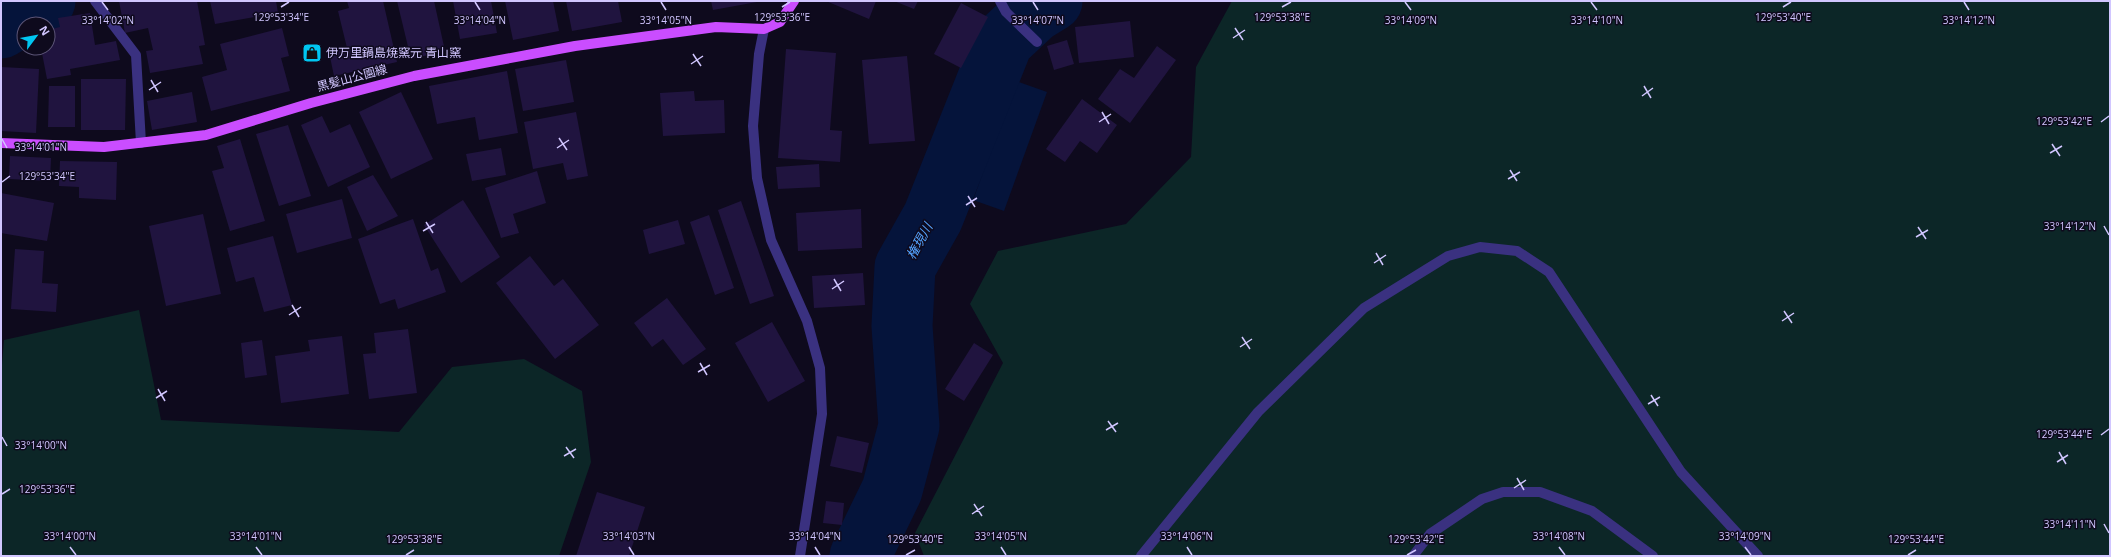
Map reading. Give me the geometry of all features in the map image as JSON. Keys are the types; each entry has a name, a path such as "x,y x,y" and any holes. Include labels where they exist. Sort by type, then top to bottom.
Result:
{"main road":[{"name":"黒髪山公園線","path":"1,143 104,147 206,135 311,103 414,76 575,46 716,27 764,28 780,22 794,1"}],"street":[{"path":"1000,1 1006,12 1034,39"},
{"path":"96,2 136,55 142,143"},
{"path":"764,28 759,54 753,126 756,178 771,240 807,321 820,368 822,414 800,556"},
{"path":"1141,556 1258,412 1364,308 1448,256 1480,247 1517,250 1549,272 1681,472 1758,556"},
{"path":"1413,556 1430,534 1482,499 1503,492 1540,492 1592,511 1653,556"}],"green space":[{"path":"1232,1 2110,1 2110,556 924,556 915,533 1003,363 970,304 998,251 1126,224 1191,157 1196,67"},
{"path":"139,310 161,420 399,432 452,367 524,359 582,391 591,462 559,556 1,556 1,377 4,340"}],"water":[{"path":"1016,81 1047,92 1004,211 973,200"}],"building":[{"path":"119,1 197,1 205,45 199,46 203,64 150,73 146,51 153,50 148,28 125,33"},
{"path":"210,1 276,1 278,13 215,24"},
{"path":"347,1 383,1 397,62 334,76 329,52 347,48 338,11 349,8"},
{"path":"397,1 434,1 445,51 411,59"},
{"path":"453,1 491,1 497,33 460,39"},
{"path":"505,1 553,1 559,31 513,40"},
{"path":"566,1 618,1 622,22 572,31"},
{"path":"711,1 757,1 757,2 713,10"},
{"path":"826,1 876,1 869,19"},
{"path":"894,1 918,1 914,9"},
{"path":"961,3 988,17 961,68 934,54"},
{"path":"90,13 95,45 116,41 120,60 70,69 71,75 47,79 43,56 56,56 56,28 60,27 58,18"},
{"path":"1130,21 1134,57 1079,63 1075,27"},
{"path":"282,28 289,56 281,58 290,91 211,111 202,77 227,70 220,44"},
{"path":"1067,40 1074,64 1054,70 1047,46"},
{"path":"1157,46 1176,60 1130,123 1098,99 1120,69 1134,78"},
{"path":"786,49 836,53 830,130 842,131 840,162 778,158"},
{"path":"907,56 915,141 869,144 862,60"},
{"path":"566,60 574,102 523,111 515,69"},
{"path":"1,67 39,69 36,133 1,131"},
{"path":"507,71 518,133 479,140 475,117 437,124 429,86"},
{"path":"81,79 126,79 125,130 81,130"},
{"path":"49,86 75,86 75,127 48,127"},
{"path":"694,91 695,101 724,100 725,133 663,136 660,93"},
{"path":"192,92 197,122 152,130 147,101"},
{"path":"401,92 433,159 391,179 359,112"},
{"path":"1082,99 1117,125 1097,153 1080,141 1065,162 1046,149"},
{"path":"576,112 588,176 567,180 563,163 533,169 524,122"},
{"path":"322,116 330,133 350,124 370,167 328,187 301,125"},
{"path":"288,125 311,196 279,206 256,134"},
{"path":"240,139 265,221 230,231 212,171 224,168 217,146"},
{"path":"501,148 506,175 472,181 466,154"},
{"path":"10,156 51,158 50,181 9,179"},
{"path":"60,161 117,162 116,200 79,198 79,187 59,186"},
{"path":"819,164 820,187 778,189 776,167"},
{"path":"537,171 546,203 513,214 519,233 501,238 485,188"},
{"path":"373,175 398,216 367,231 347,187"},
{"path":"1,193 54,203 47,241 1,233"},
{"path":"342,199 352,238 297,253 286,214"},
{"path":"463,200 500,257 461,283 424,225"},
{"path":"741,201 774,296 750,304 718,210"},
{"path":"861,209 862,248 798,251 796,213"},
{"path":"203,214 221,294 166,306 149,226"},
{"path":"709,215 734,288 715,295 690,222"},
{"path":"413,219 431,271 438,268 446,292 398,309 395,299 380,304 358,239"},
{"path":"678,220 685,244 649,254 643,230"},
{"path":"273,236 292,305 264,312 254,277 236,282 227,248"},
{"path":"15,249 44,251 42,283 58,284 56,312 11,309"},
{"path":"530,256 554,286 563,279 599,325 555,359 496,283"},
{"path":"863,273 865,305 814,308 812,276"},
{"path":"667,298 706,349 683,365 663,339 652,347 634,323"},
{"path":"772,322 805,381 768,402 735,343"},
{"path":"408,329 417,393 369,399 363,354 376,353 374,333"},
{"path":"342,336 349,394 281,403 275,356 310,351 308,340"},
{"path":"262,340 267,375 245,378 241,343"},
{"path":"974,343 993,355 964,401 945,389"},
{"path":"837,436 869,443 862,473 830,466"},
{"path":"597,492 645,507 629,556 576,556"},
{"path":"826,501 844,503 842,525 823,523"}],"waterway":[{"path":"1,28 45,1"},
{"name":"権現川","path":"860,556 892,490 909,426 902,326 905,267 933,217 1003,41 1034,12 1052,1"}],"place":[{"name":"伊万里鍋島焼窯元 青山窯","path":"312,53"}]}
